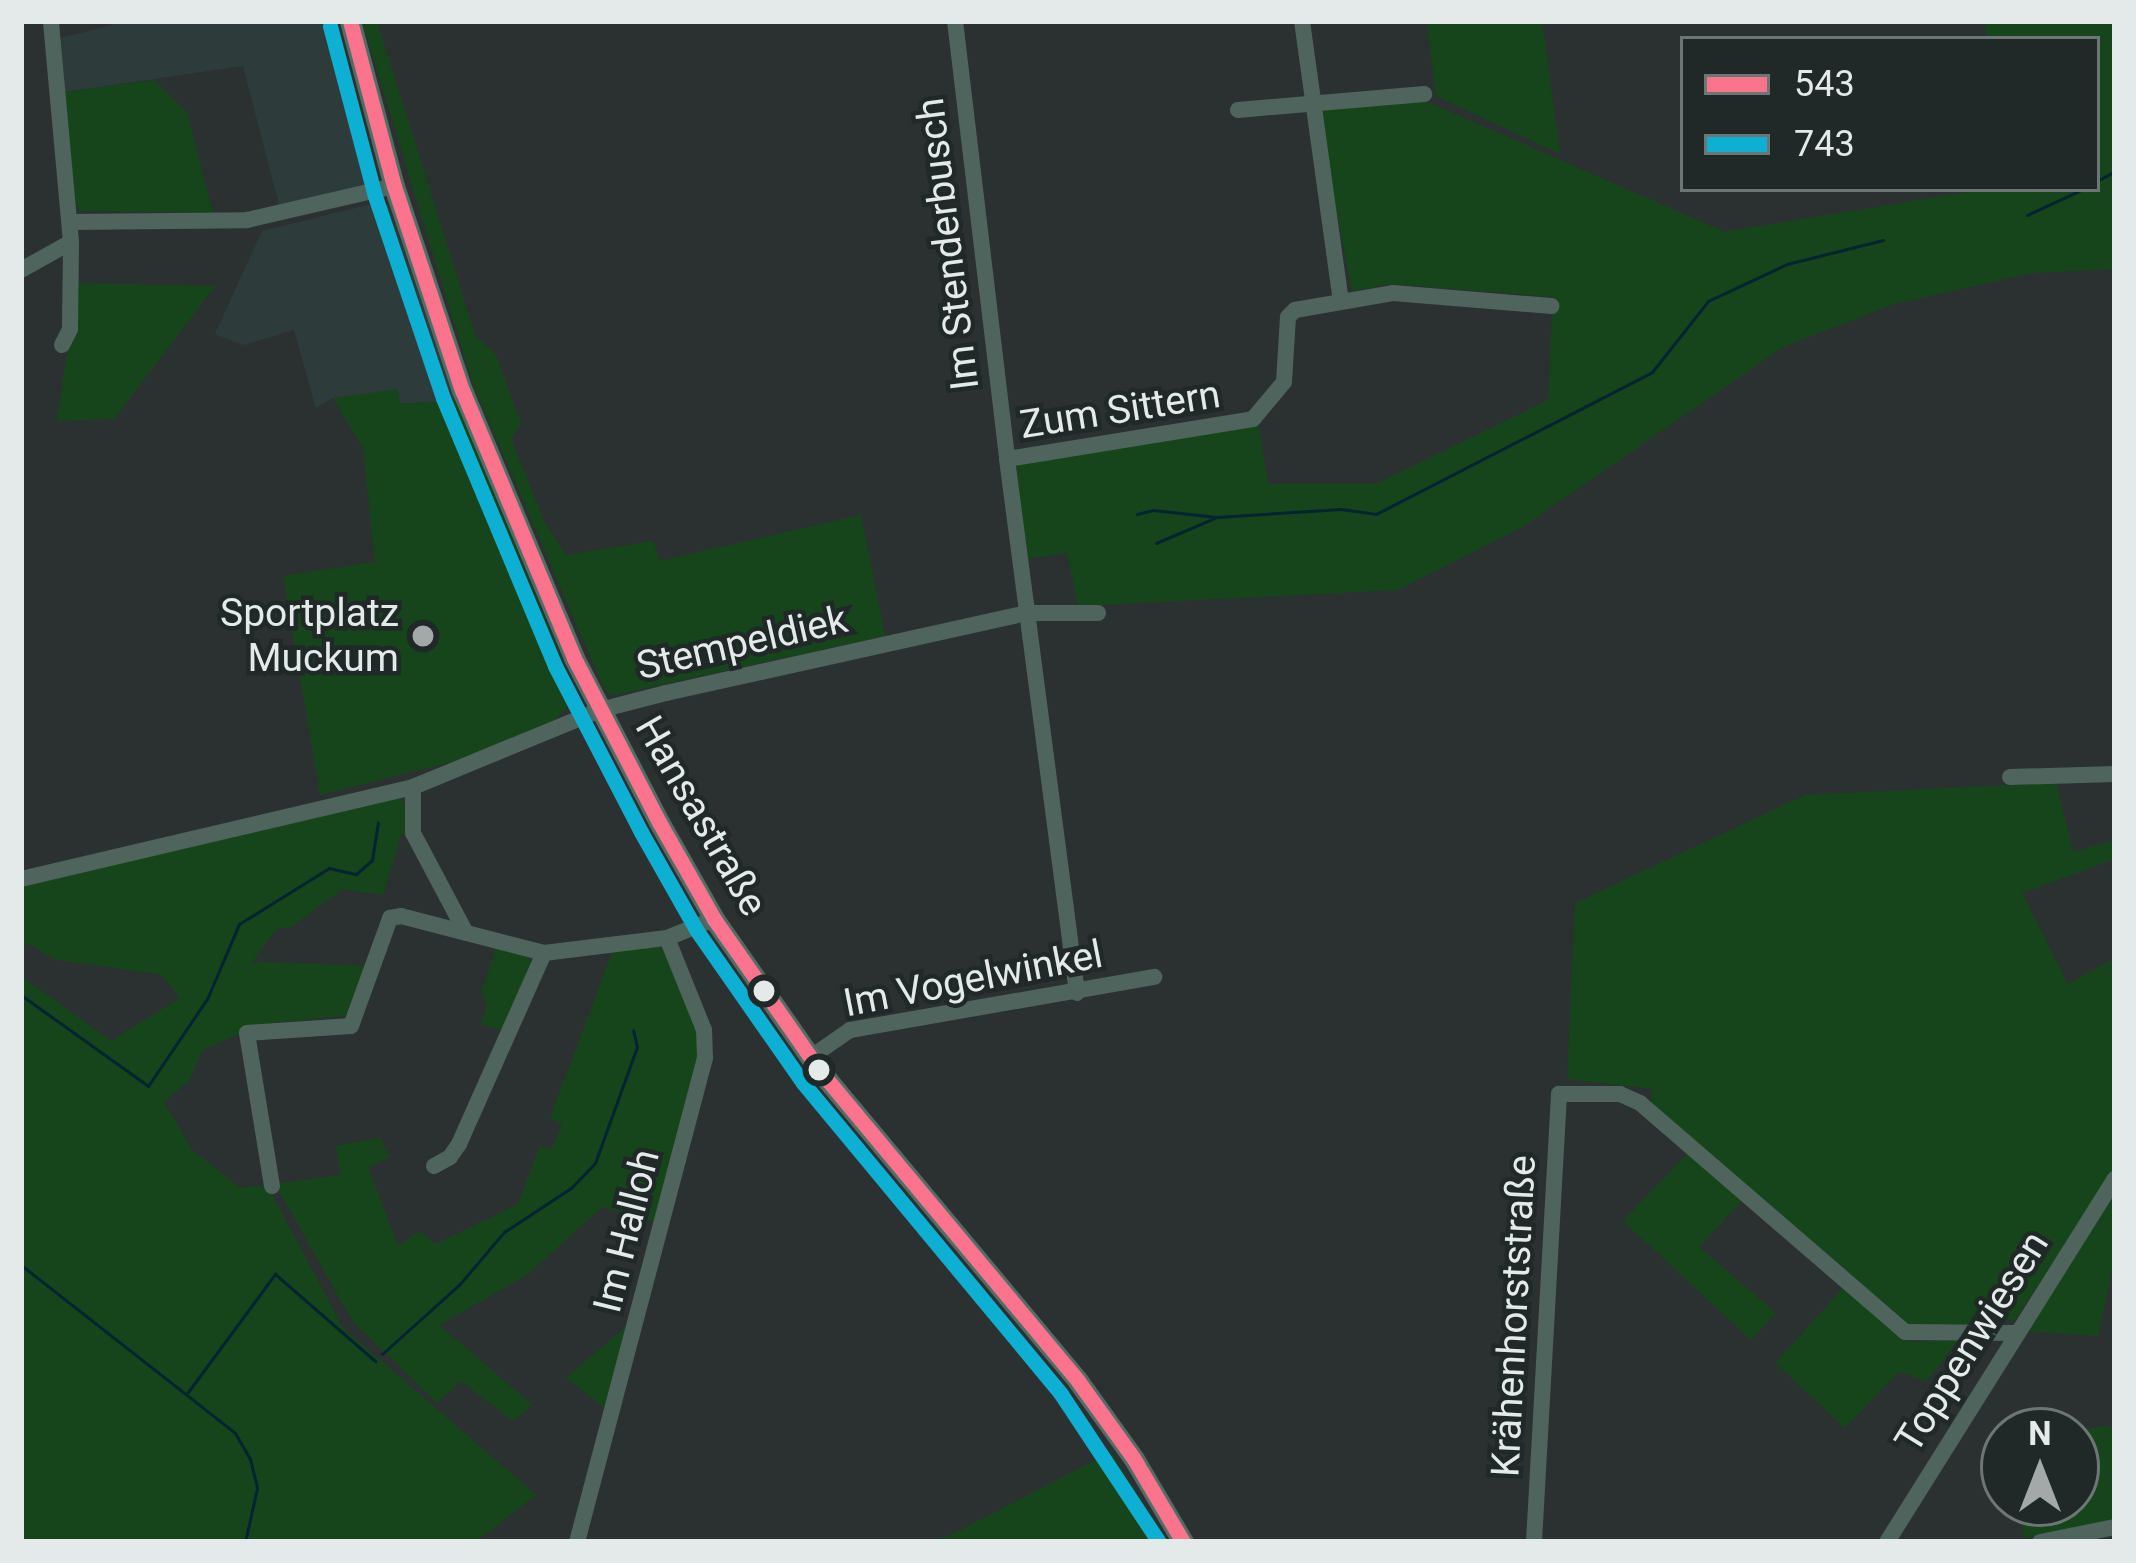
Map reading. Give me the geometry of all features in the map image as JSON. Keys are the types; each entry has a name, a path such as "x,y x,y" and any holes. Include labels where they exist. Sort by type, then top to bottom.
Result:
{"main road":[{"name":"Hansastraße","path":"350,21 394,186 462,390 600,710 714,919 811,1057 1078,1381 1134,1459 1183,1542"}],"street":[{"path":"52,21 71,242 70,329 62,345"},
{"name":"Im Stenderbusch","path":"955,21 1007,459"},
{"path":"1302,21 1341,301"},
{"path":"1238,110 1424,94"},
{"path":"70,222 247,220 394,186"},
{"path":"21,269 71,242"},
{"name":"Zum Sittern","path":"1077,993 1007,459 1253,419 1284,382 1288,317 1341,301 1393,293 1551,306"},
{"name":"Stempeldiek","path":"21,878 413,787 600,710 1026,614 1098,614"},
{"path":"2010,777 2115,774"},
{"path":"413,787 413,833 466,933"},
{"path":"272,1186 247,1033 351,1026 390,918 401,916 544,953 667,938 714,919"},
{"name":"Im Halloh","path":"578,1542 705,1058 704,1030 667,938"},
{"path":"434,1166 450,1157 459,1144 544,953"},
{"name":"Im Vogelwinkel","path":"811,1057 850,1030 1154,977"},
{"name":"Krähenhorststraße","path":"1534,1542 1559,1094 1620,1094 1640,1103 1905,1332 2014,1333"},
{"name":"Toppenwiesen","path":"1888,1542 2014,1333 2115,1179"},
{"path":"2040,1542 2115,1527"}],"shaded area":[{"path":"127,21 337,21 372,174 368,186 280,208 243,66 65,92 61,38"},
{"path":"380,202 388,205 456,400 400,404 398,390 333,398 316,408 294,330 243,345 215,334 262,231"}],"green space":[{"path":"362,21 377,21 475,335 495,354 521,423 511,439 544,521 566,555 653,541 660,561 861,515 885,636 614,695 605,691 473,385"},
{"path":"1427,21 1542,21 1560,154 1436,96"},
{"path":"1984,21 2115,21 2115,269 2032,273 1894,304 1783,347 1521,528 1398,590 1078,606 1067,553 1024,559 1012,467 1033,459 1259,426 1268,484 1376,484 1548,400 1553,297 1391,284 1352,291 1317,108 1425,101 1725,232 1968,192 2100,192 2100,36 1986,36"},
{"path":"154,80 187,113 213,213 79,211 73,197 65,92"},
{"path":"77,283 215,286 114,419 57,421"},
{"name":"Sportplatz Muckum","path":"397,389 401,404 456,400 577,697 555,720 459,760 320,795 283,576 375,562 363,448 333,398"},
{"path":"2056,783 2073,852 2115,840 2115,859 2022,893 2068,984 2115,958 2115,1169 2015,1320 1910,1329 1650,1105 1652,1089 1567,1079 1575,903 1805,795"},
{"path":"402,796 410,834 401,834 383,895 342,889 291,927 277,928 252,962 366,966 350,1015 243,1026 242,1033 203,1050 190,1079 164,1102 193,1151 241,1188 267,1185 343,1328 536,1495 475,1542 21,1542 21,976 111,1041 180,998 161,974 56,960 27,943 21,952 21,884"},
{"path":"657,944 669,958 698,1031 697,1059 656,1222 602,1207 527,1275 439,1325 532,1405 513,1421 461,1381 437,1403 353,1322 275,1184 340,1175 336,1146 380,1138 389,1157 368,1167 398,1246 420,1231 436,1244 518,1204 540,1146 551,1150 562,1124 550,1118 613,950"},
{"path":"497,945 527,954 532,964 504,1031 481,1024 487,1007 482,991"},
{"path":"1689,1152 1742,1200 1699,1247 1776,1313 1751,1340 1623,1221"},
{"path":"2115,1187 2115,1257 2098,1336 2023,1331"},
{"path":"1843,1288 1909,1342 1958,1340 1927,1381 1898,1372 1845,1428 1775,1363"},
{"path":"630,1323 608,1410 566,1378"},
{"path":"2100,1426 2115,1429 2115,1520 2100,1523"},
{"path":"1111,1452 1166,1542 927,1542 951,1535"},
{"path":"2023,1527 2080,1527 2025,1538"}],"waterway":[{"path":"2100,179 2115,171"},
{"path":"2027,215 2077,192"},
{"path":"1137,514 1153,510 1217,517 1341,509 1376,514 1652,372 1708,301 1787,264 1883,240"},
{"path":"1156,543 1215,518"},
{"path":"21,995 148,1086 207,999 239,924 329,868 356,874 372,860 378,822"},
{"path":"382,1354 459,1285 504,1232 571,1188 595,1163 637,1047 633,1030"},
{"path":"21,1265 235,1433 250,1459 257,1488 245,1542"},
{"path":"188,1392 275,1274 375,1361"}],"transit line":[{"name":"543","path":"350,21 394,186 462,390 574,658 659,822 714,919 820,1071 1078,1381 1134,1459 1183,1542"},
{"name":"743","path":"330,26 374,193 443,398 555,666 641,832 697,931 803,1083 1061,1394 1159,1542"}],"place":[{"name":"Sportplatz Muckum","path":"423,636"}]}
